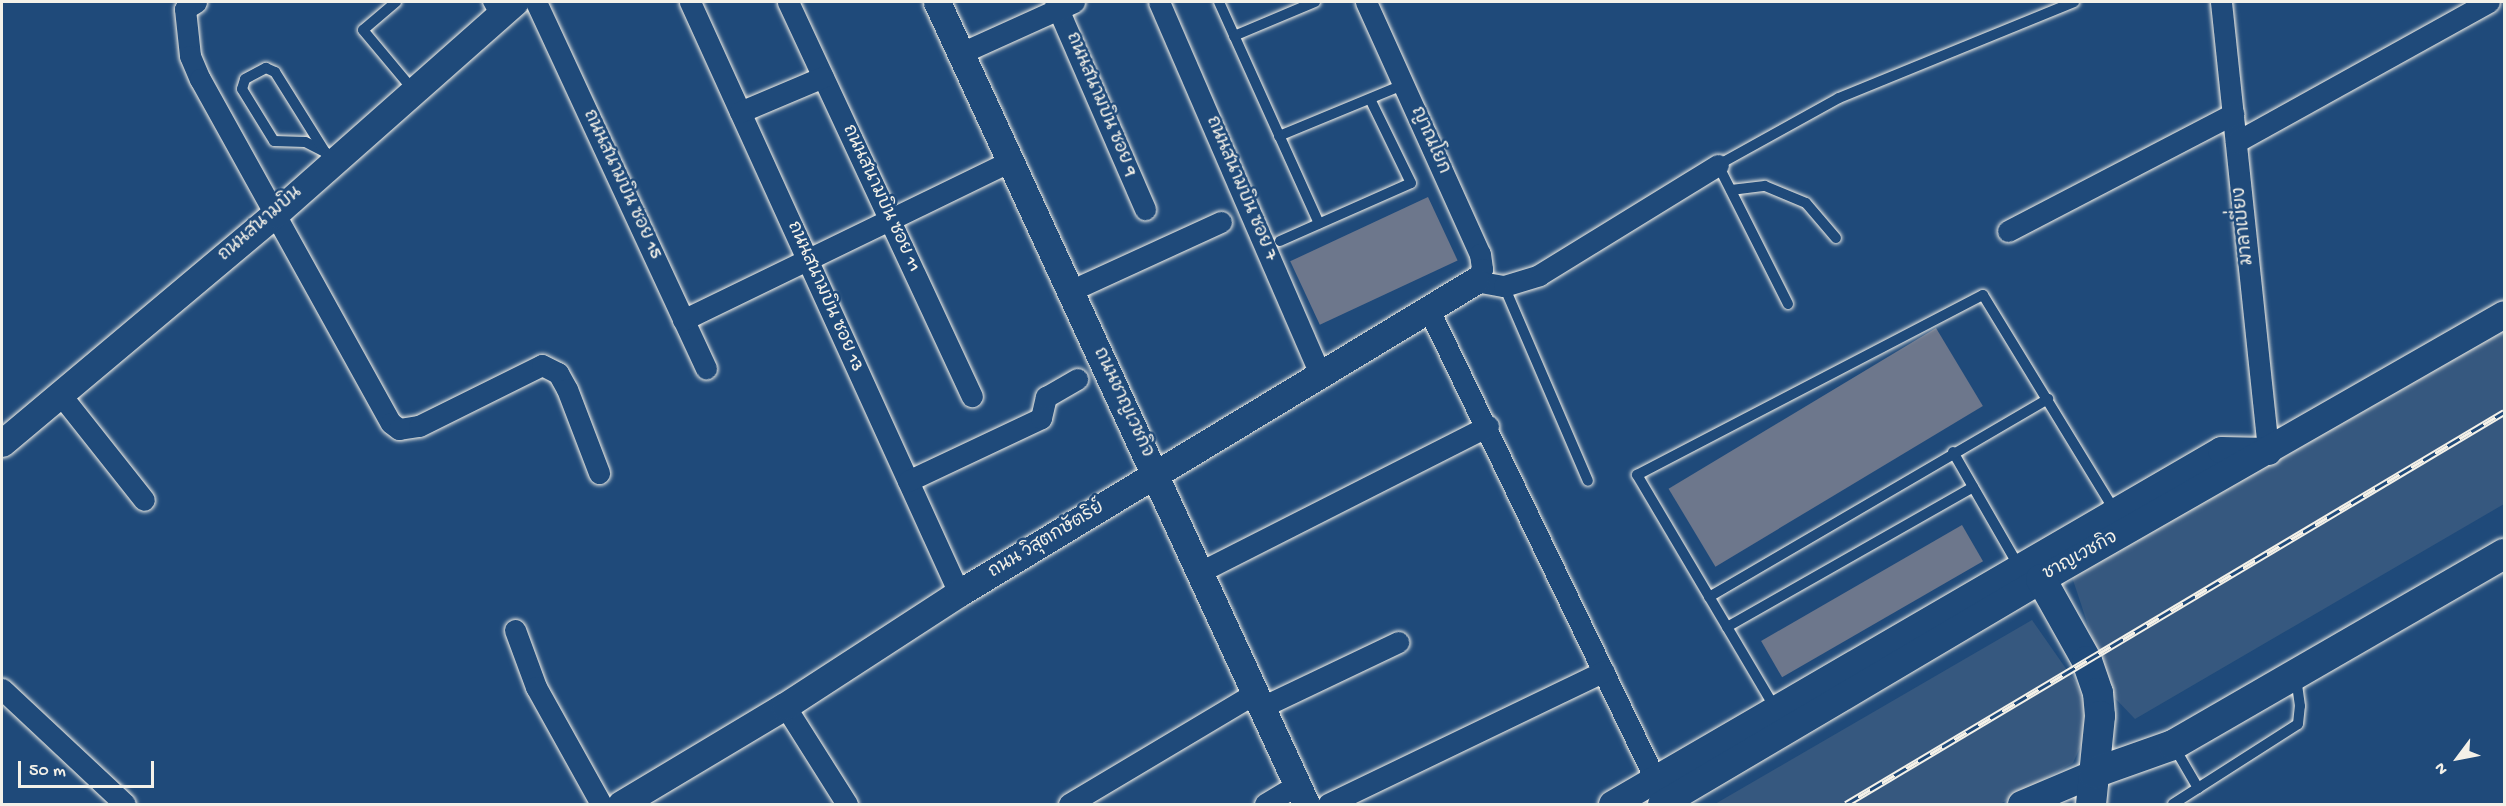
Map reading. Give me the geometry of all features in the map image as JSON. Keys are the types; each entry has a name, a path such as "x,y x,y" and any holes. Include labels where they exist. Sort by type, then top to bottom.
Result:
{"main road":[{"path":"2094,773 2173,745 2505,554"},
{"path":"2030,569 2087,661 2098,693 2100,716 2091,804"}],"street":[{"name":"ถนนสนามบิน ซอย 15","path":"536,2 706,369"},
{"name":"ถนนสนามบิน ซอย 13","path":"690,2 959,593"},
{"name":"ถนนสนามบิน ซอย 11","path":"788,2 972,396"},
{"name":"ถนนชาญเวชกิจ","path":"938,2 1302,795"},
{"name":"ถนนสนามบิน ซอย 7","path":"1159,2 1321,376"},
{"name":"ญาณโยก","path":"1366,2 1480,254 1482,269 1475,281"},
{"path":"2236,142 2489,2"},
{"name":"มาลาเบี่ยง","path":"2226,3 2233,114 2268,451"},
{"path":"184,4 190,56 200,79 380,406 399,429 419,426 542,365 558,373 567,389 599,473"},
{"path":"961,53 1062,4"},
{"name":"ถนนสนามบิน ซอย 9","path":"1062,4 1145,209"},
{"name":"ถนนสนามบิน","path":"2,443 275,214 328,158 414,91 500,7"},
{"path":"740,112 823,77"},
{"path":"2008,231 2233,114"},
{"path":"683,320 1011,161"},
{"path":"1475,281 1504,286 1539,275 1718,165"},
{"path":"1070,291 1221,222"},
{"name":"ถนน วิสุตกษัตริย์","path":"617,804 785,706 959,593 1156,477 1475,281"},
{"path":"1429,310 1488,426 1604,671 1658,792"},
{"name":"ชาญเวชกิจ","path":"1658,792 2030,569 2268,451 2505,314"},
{"path":"908,481 1041,418 1046,397 1077,379"},
{"path":"60,394 144,500"},
{"path":"1200,572 1488,426"},
{"path":"1612,804 1658,792 1776,709 2030,569 2115,511 2221,450 2268,451"},
{"path":"515,630 541,696 617,804"},
{"path":"1069,804 1258,700 1398,642"},
{"path":"1328,804 1604,671"},
{"path":"2,689 125,804"},
{"path":"785,706 847,804"},
{"path":"2021,804 2094,773"},
{"path":"1265,804 1302,795"}],"lane":[{"path":"396,2 363,30 414,91"},
{"path":"1219,2 1318,223"},
{"path":"1234,36 1315,2"},
{"path":"1788,304 1718,165 1839,98 2074,2"},
{"path":"272,68 328,158 304,142 274,141 242,89 245,79 261,70 272,68"},
{"path":"1279,135 1403,85"},
{"path":"1280,241 1411,183 1370,99"},
{"path":"1731,190 1765,186 1806,203 1836,238"},
{"path":"1504,286 1588,481"},
{"path":"1776,709 1637,475 1983,295 2115,511"},
{"path":"1709,597 1953,452 2048,399"},
{"path":"1953,452 1973,487 2030,569"},
{"path":"1727,627 1973,487"},
{"path":"2173,804 2298,724 2300,706 2295,674"},
{"path":"2173,745 2198,788"}],"shaded area":[{"path":"2504,320 2504,504 2135,719 2111,694 2072,577 2092,561"},
{"path":"2032,620 2074,680 2087,709 2085,736 2073,763 2000,804 1715,804"}],"building":[{"path":"1428,197 1458,260 1320,325 1290,261"},
{"path":"1936,328 1983,406 1715,567 1669,489"},
{"path":"1962,525 1983,561 1782,677 1761,641"}],"railway":[{"path":"1846,804 2504,412"}]}
